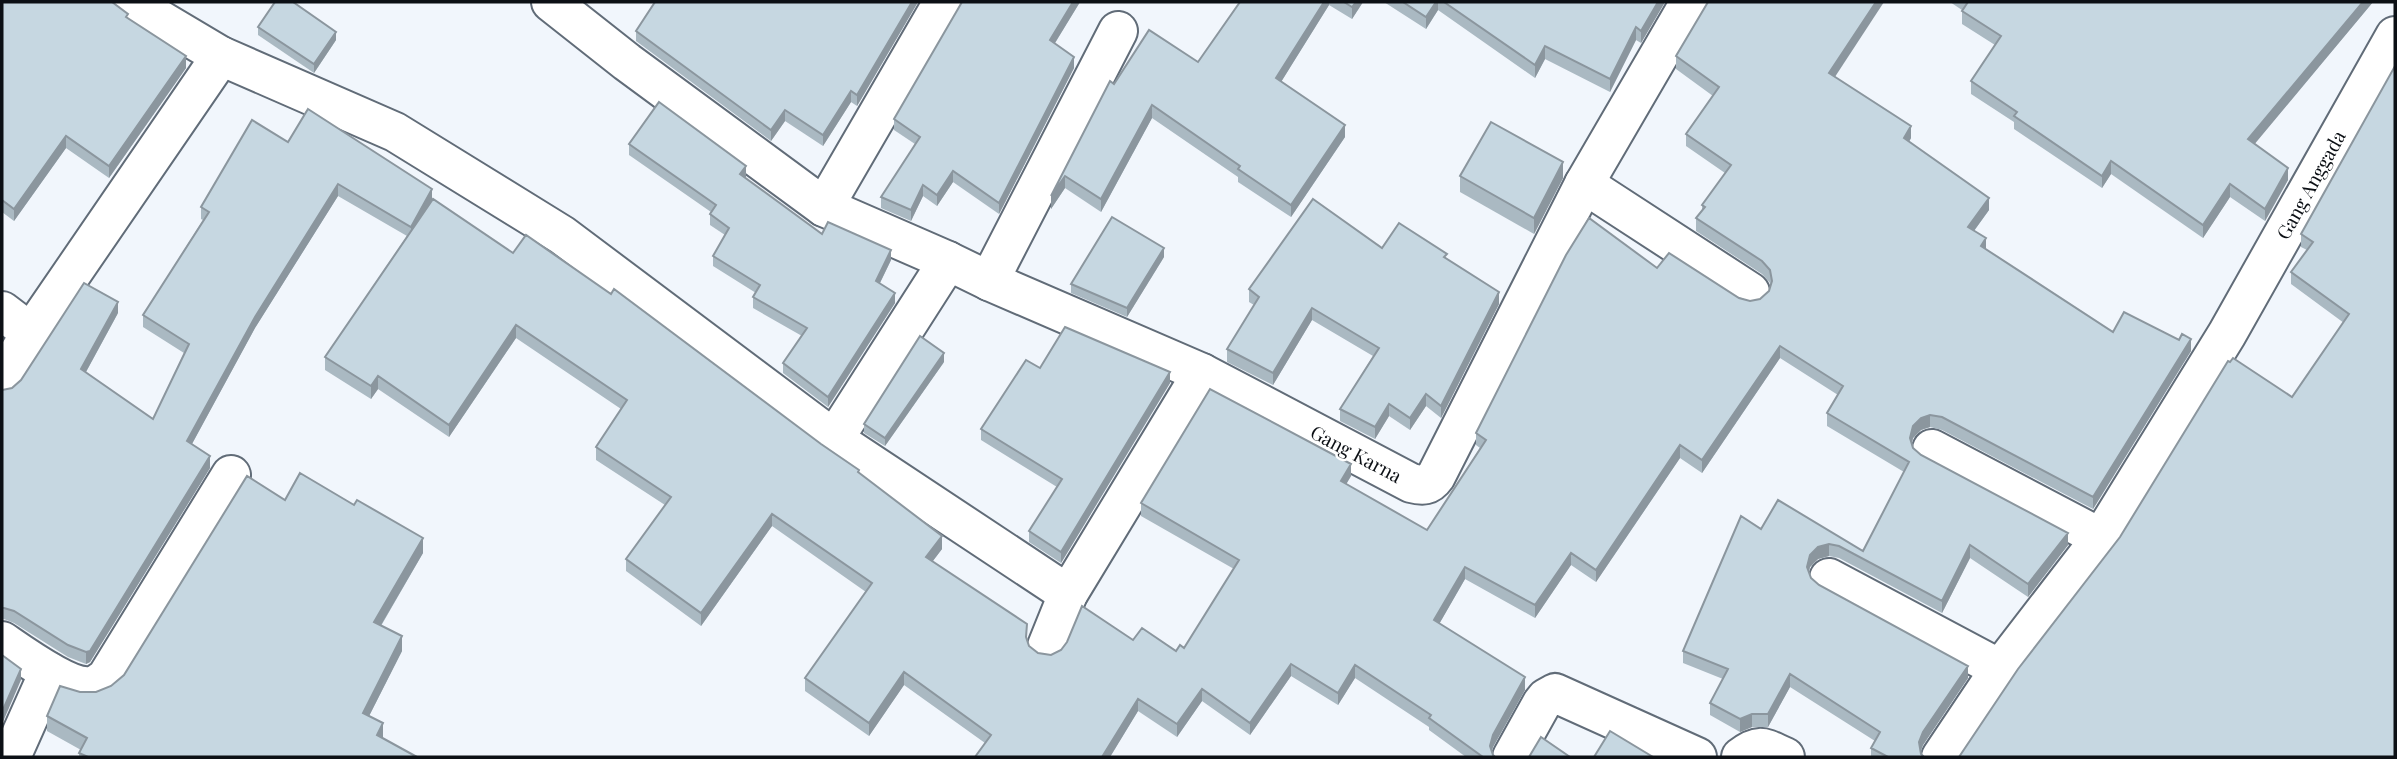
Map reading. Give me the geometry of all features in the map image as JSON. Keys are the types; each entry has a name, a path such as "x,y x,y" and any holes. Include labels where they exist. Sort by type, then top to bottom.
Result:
{"street":[{"path":"130,2 221,56 395,132 562,235 834,439 1068,594"},
{"name":"Gang Karna","path":"551,2 627,62 824,207 1202,373 1411,484 1427,485 1436,476 1584,184 1690,2"},
{"path":"824,207 943,2"},
{"path":"989,281 1118,31"},
{"name":"Gang Anggada","path":"1941,757 2000,669 2101,538 2227,334 2395,36"},
{"path":"2,380 16,322 221,56"},
{"path":"1584,184 1750,292"},
{"path":"834,439 948,261"},
{"path":"1047,646 1068,594 1202,373"},
{"path":"1932,449 2101,538"},
{"path":"2,641 49,672 81,685 90,686 106,678 231,475"},
{"path":"1829,578 2000,669"},
{"path":"12,757 49,672"},
{"path":"1512,757 1542,703 1555,693 1697,757"},
{"path":"1741,757 1759,746 1785,757"}],"building":[{"path":"2,2 112,2 128,14 126,17 186,56 109,166 66,136 14,209 2,200"},
{"path":"275,2 293,2 336,32 314,64 258,27"},
{"path":"655,2 912,2 857,95 851,91 823,135 785,110 771,130 636,31"},
{"path":"962,2 1073,2 1050,40 1074,57 999,203 953,171 937,195 923,185 911,210 881,197 920,137 894,119"},
{"path":"1240,2 1324,2 1276,78 1345,125 1291,205 1152,105 1101,199 1065,176 1051,196 1110,81 1114,84 1149,30 1198,62"},
{"path":"1403,2 1436,2 1426,17"},
{"path":"1444,2 1658,2 1641,31 1636,27 1610,79 1545,46 1535,65"},
{"path":"1708,2 1876,2 1829,73 1911,126 1904,138 1989,198 1968,227 1986,238 1981,246 2113,332 2124,312 2179,340 2182,334 2191,339 2093,497 1942,417 1930,415 1921,418 1913,426 1910,438 1913,448 1921,455 2068,533 2028,584 1970,545 1942,601 1839,546 1829,544 1818,547 1810,555 1807,567 1811,578 1819,585 1968,666 1923,732 1919,742 1924,757 1888,757 1871,748 1880,732 1790,674 1768,714 1752,714 1740,719 1710,703 1728,669 1683,651 1741,516 1761,529 1778,500 1863,551 1909,462 1827,413 1843,386 1780,346 1702,460 1680,445 1596,570 1571,553 1535,605 1465,567 1434,620 1525,677 1493,735 1490,746 1495,757 1483,757 1429,718 1431,715 1355,665 1338,693 1291,664 1250,723 1202,689 1177,724 1138,699 1102,757 975,757 991,735 904,672 869,723 805,678 872,583 772,514 701,613 626,559 671,497 596,447 627,400 516,325 449,425 378,376 371,386 325,357 433,199 513,253 526,235 611,294 614,289 859,470 858,472 942,536 926,557 1027,624 1026,637 1029,646 1038,653 1051,655 1061,650 1082,606 1133,640 1142,628 1176,651 1180,645 1184,648 1239,560 1141,503 1210,389 1351,464 1341,481 1427,530 1486,440 1476,433 1566,255 1589,218 1657,268 1669,253 1739,298 1750,301 1760,299 1769,291 1772,281 1770,270 1762,261 1696,218 1705,207 1702,205 1731,165 1686,134 1719,87 1676,56"},
{"path":"1968,2 2363,2 2248,139 2288,168 2265,209 2230,184 2203,225 2111,161 2102,176 2014,116 2017,112 1971,81 2001,36 1962,11"},
{"path":"2395,66 2395,757 1959,757 2018,669 2120,537 2228,361 2233,358 2292,397 2349,314 2291,272 2313,242 2301,234"},
{"path":"659,102 746,166 740,174 822,234 828,222 891,250 876,281 895,293 828,397 783,363 807,328 753,297 760,285 713,256 729,228 710,214 716,205 629,144"},
{"path":"308,109 432,189 411,227 338,184 255,317 187,441 210,456 90,651 68,645 14,611 2,608 2,390 12,388 21,380 84,283 118,302 81,369 153,419 189,344 143,315 209,212 201,207 252,120 288,142"},
{"path":"1491,122 1563,162 1534,218 1460,176"},
{"path":"1313,199 1382,248 1399,223 1447,254 1444,257 1499,292 1441,406 1426,394 1410,418 1389,404 1375,427 1340,409 1379,348 1312,308 1273,373 1227,349 1259,297 1249,289"},
{"path":"1112,217 1164,248 1127,308 1071,284"},
{"path":"1065,327 1170,372 1061,552 1029,531 1062,479 981,429 1026,360 1040,368"},
{"path":"920,336 944,353 885,438 864,424"},
{"path":"300,473 354,505 357,500 423,538 374,622 402,636 363,713 383,723 377,735 417,757 88,757 79,753 87,738 47,716 60,686 80,692 96,692 111,686 124,675 247,476 285,500"},
{"path":"2,655 21,669 2,712"},
{"path":"1610,731 1653,757 1594,757"},
{"path":"1541,737 1570,757 1529,757"}]}
